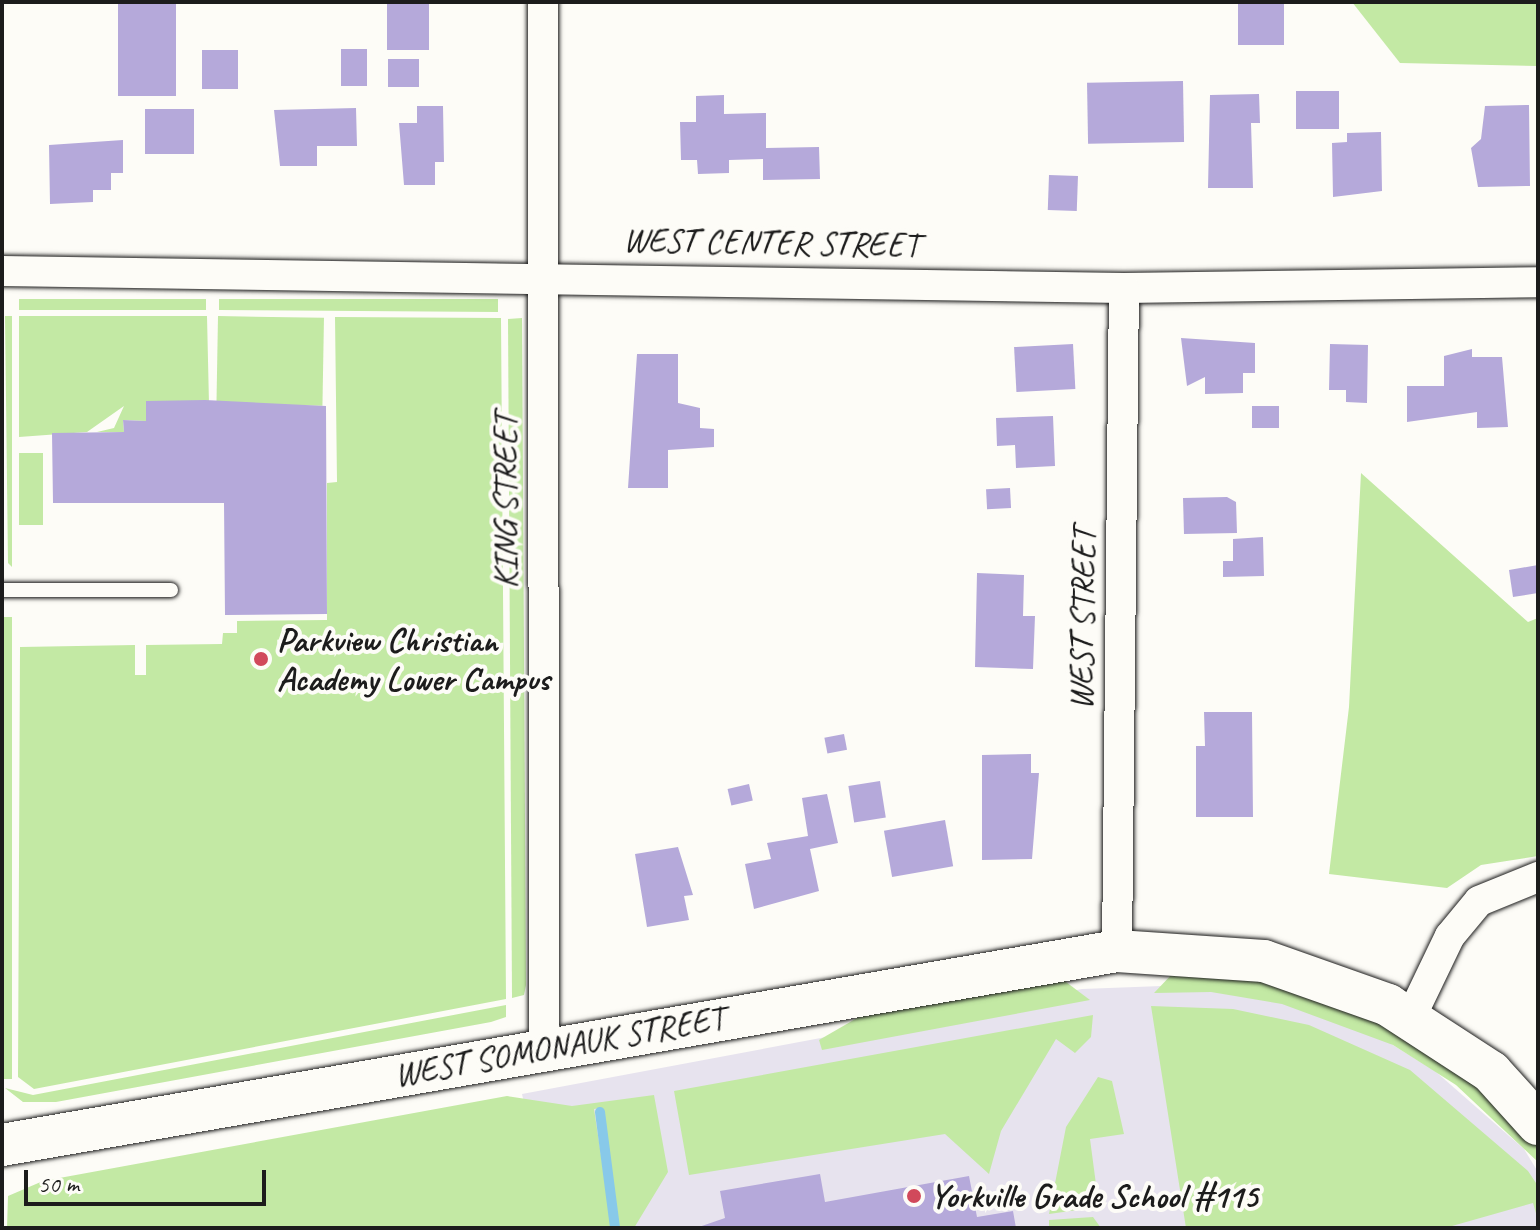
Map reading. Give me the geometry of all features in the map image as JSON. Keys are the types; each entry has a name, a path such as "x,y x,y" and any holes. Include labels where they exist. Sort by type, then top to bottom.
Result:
{"street":[{"name":"KING STREET","path":"543,2 544,1048"},
{"name":"WEST CENTER STREET","path":"2,271 544,275 1124,288 1538,282"},
{"name":"WEST STREET","path":"1117,951 1124,288"},
{"path":"1410,1019 1450,936 1479,901 1538,877"},
{"name":"WEST SOMONAUK STREET","path":"2,1145 544,1048 1117,951 1264,961 1311,974 1410,1019 1491,1072 1538,1124"}],"lane":[{"path":"2,590 171,590"}],"shaded area":[{"path":"1215,984 1349,1018 1435,1071 1524,1149 1538,1172 1538,1228 553,1228 522,1094 1082,989"}],"green space":[{"path":"1352,2 1538,2 1538,66 1400,63"},
{"path":"19,299 206,299 206,310 19,310"},
{"path":"219,299 498,299 498,312 219,310"},
{"path":"5,316 12,316 12,567 8,563"},
{"path":"19,316 207,316 209,404 147,401 146,421 123,420 124,432 97,432 114,428 124,406 87,432 19,437"},
{"path":"218,316 324,318 322,406 216,404"},
{"name":"Parkview Christian Academy Lower Campus","path":"335,317 501,318 506,999 34,1089 18,1077 20,647 135,645 135,675 146,675 146,645 222,644 223,633 237,633 237,621 327,620 327,483 337,482"},
{"path":"522,318 526,985 524,995 512,998 508,319"},
{"path":"19,453 43,453 43,525 19,525"},
{"path":"1361,473 1528,622 1538,618 1538,856 1481,865 1447,888 1329,874 1349,707"},
{"path":"2,617 12,617 12,1079 2,1079"},
{"path":"1174,972 1258,977 1356,1009 1451,1064 1520,1126 1538,1147 1538,1162 1456,1085 1393,1045 1282,1004 1211,992 1154,993"},
{"path":"1062,979 1090,1000 822,1050 819,1040 864,1014"},
{"path":"506,1005 506,1017 491,1022 56,1102 23,1102 5,1088 33,1095"},
{"path":"1151,1006 1233,1009 1309,1025 1410,1070 1528,1171 1538,1186 1538,1220 1533,1203 1445,1228 1186,1228"},
{"path":"1093,1015 1091,1037 1075,1053 1056,1039 1001,1131 989,1174 945,1134 689,1175 674,1091"},
{"path":"1098,1077 1112,1081 1124,1134 1090,1139 1099,1207 1049,1214 1066,1127"},
{"path":"654,1095 668,1172 634,1228 619,1228 602,1108 594,1109 612,1228 7,1228 8,1196 43,1181 507,1096 572,1106"},
{"path":"1093,1217 1101,1228 1049,1228 1049,1220"}],"building":[{"path":"118,2 176,2 176,96 118,96"},
{"path":"387,2 429,2 429,50 387,50"},
{"path":"1238,2 1284,2 1284,45 1238,45"},
{"path":"341,49 367,49 367,86 341,86"},
{"path":"202,50 238,50 238,89 202,89"},
{"path":"388,59 419,59 419,87 388,87"},
{"path":"1183,81 1184,142 1088,144 1087,83"},
{"path":"1296,91 1339,91 1339,129 1296,129"},
{"path":"1259,94 1260,123 1251,123 1253,188 1208,188 1210,95"},
{"path":"724,95 724,114 766,113 766,148 819,147 820,179 763,180 763,159 729,160 729,173 698,174 697,160 681,160 680,122 696,122 696,96"},
{"path":"1529,105 1530,186 1478,187 1471,148 1481,139 1485,106"},
{"path":"417,106 443,106 444,162 435,162 435,185 404,185 399,123 417,123"},
{"path":"356,108 357,146 317,146 317,166 280,166 274,110"},
{"path":"145,109 194,109 194,154 145,154"},
{"path":"1381,132 1382,191 1333,197 1332,143 1347,142 1347,133"},
{"path":"123,140 123,173 111,173 111,190 93,190 93,202 50,204 49,145"},
{"path":"1049,175 1078,176 1077,211 1048,210"},
{"path":"1181,338 1255,343 1255,373 1243,373 1243,393 1205,394 1205,377 1187,386"},
{"path":"1073,344 1075,389 1016,392 1014,347"},
{"path":"1330,344 1368,345 1367,403 1346,402 1346,390 1329,390"},
{"path":"1472,349 1472,357 1502,357 1508,427 1477,428 1477,412 1407,422 1407,386 1444,386 1444,356"},
{"path":"637,354 678,354 678,403 700,408 700,428 714,429 714,447 668,450 668,488 628,488"},
{"path":"205,400 326,406 327,614 225,615 224,503 53,503 52,433 124,432 123,420 146,421 146,401"},
{"path":"1252,406 1279,406 1279,428 1252,428"},
{"path":"1053,416 1055,466 1016,468 1015,445 997,446 996,418"},
{"path":"1010,488 1011,508 987,509 986,489"},
{"path":"1227,497 1236,502 1237,533 1184,534 1183,498"},
{"path":"1263,537 1264,576 1223,577 1223,561 1233,561 1233,539"},
{"path":"1538,565 1538,593 1513,597 1509,570"},
{"path":"977,573 1024,575 1023,616 1035,616 1033,669 975,667"},
{"path":"1204,712 1252,712 1253,817 1196,817 1196,746 1205,746"},
{"path":"844,734 847,750 827,754 824,738"},
{"path":"1031,754 1031,773 1039,773 1032,859 982,860 982,755"},
{"path":"880,781 886,818 854,823 848,786"},
{"path":"749,784 753,801 731,806 728,789"},
{"path":"827,794 838,843 810,849 819,891 754,909 745,864 771,859 767,843 808,836 802,798"},
{"path":"945,820 953,866 892,877 884,831"},
{"path":"678,847 693,895 684,896 689,920 647,927 635,854"},
{"name":"Yorkville Grade School #115","path":"820,1174 825,1202 969,1176 977,1217 1013,1211 1016,1228 696,1228 725,1218 720,1191"}],"waterway":[{"path":"600,1112 615,1228"}],"place":[{"name":"Parkview Christian Academy Lower Campus","path":"261,659"},
{"name":"Yorkville Grade School #115","path":"914,1196"}]}
